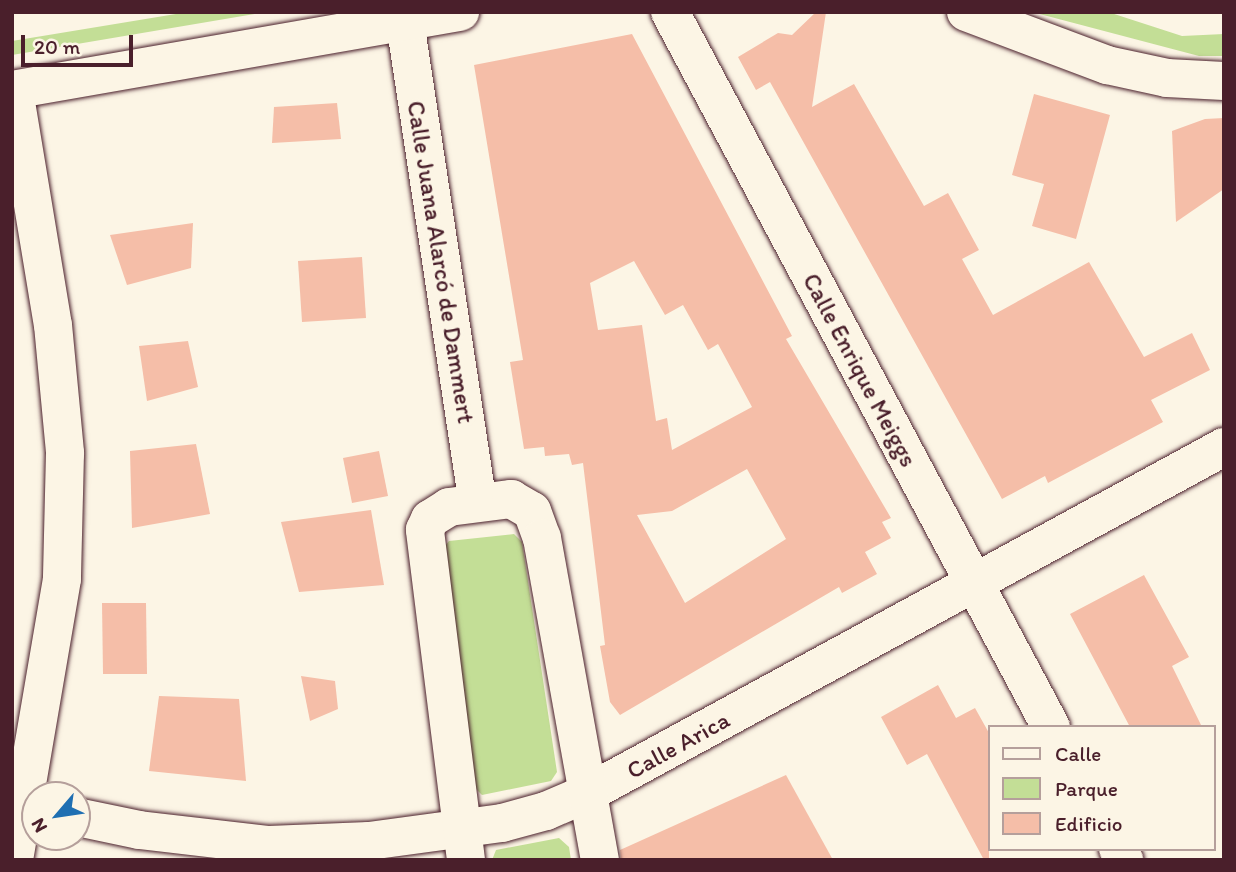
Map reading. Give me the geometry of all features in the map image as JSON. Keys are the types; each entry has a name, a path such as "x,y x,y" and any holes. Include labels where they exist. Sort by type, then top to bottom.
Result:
{"street":[{"path":"28,781 62,579 65,453 53,325 13,90 460,12"},
{"name":"Calle Enrique Meiggs","path":"670,12 1050,725"},
{"path":"967,12 1107,65 1167,78 1224,81"},
{"name":"Calle Juana Alarcó de Dammert","path":"405,22 478,502"},
{"name":"Calle Arica","path":"91,820 139,830 269,845 369,841 464,845 588,793 1224,447"},
{"path":"464,845 424,543 430,519 439,511 478,502 522,502 539,525 600,860"},
{"path":"14,860 21,822"}],"green space":[{"path":"188,12 266,12 12,55 12,41"},
{"path":"1032,12 1108,12 1182,36 1224,34 1224,56 1199,56"},
{"path":"514,534 522,542 557,772 551,781 482,795 474,787 443,548 449,541"},
{"path":"559,838 569,847 571,860 492,860 496,850"}],"building":[{"path":"816,12 826,12 812,107 854,84 924,206 948,193 979,250 962,259 993,315 1089,262 1144,357 1192,333 1210,370 1151,400 1163,422 1048,483 1045,476 1002,499 770,82 756,90 738,57 778,33 792,35"},
{"path":"632,34 792,336 786,339 891,518 882,522 891,538 865,552 877,574 842,593 839,587 620,715 610,702 600,646 605,645 583,463 572,465 569,454 545,456 544,447 524,449 510,362 523,360 474,65","holes":["634,261 665,315 683,305 708,350 718,344 752,407 672,450 667,418 656,421 642,325 598,330 590,283","747,469 786,539 685,603 637,515 672,511"]},
{"path":"1034,94 1110,115 1076,239 1032,226 1044,184 1012,175"},
{"path":"337,103 341,139 272,143 274,107"},
{"path":"1224,118 1224,189 1176,222 1172,131 1205,119"},
{"path":"193,223 191,268 127,285 110,235"},
{"path":"362,257 366,318 302,322 298,261"},
{"path":"188,341 198,387 147,401 139,346"},
{"path":"196,444 210,514 132,528 130,451"},
{"path":"379,451 388,496 352,503 343,458"},
{"path":"371,510 384,585 299,592 281,522"},
{"path":"1144,575 1189,657 1172,666 1201,725 1129,725 1070,614"},
{"path":"102,603 146,603 147,674 103,674"},
{"path":"301,676 335,681 338,709 310,721"},
{"path":"938,685 956,718 975,708 988,731 989,860 984,860 927,754 907,765 881,717"},
{"path":"159,696 239,699 246,781 149,771"},
{"path":"786,775 833,860 621,860 620,850"}]}
